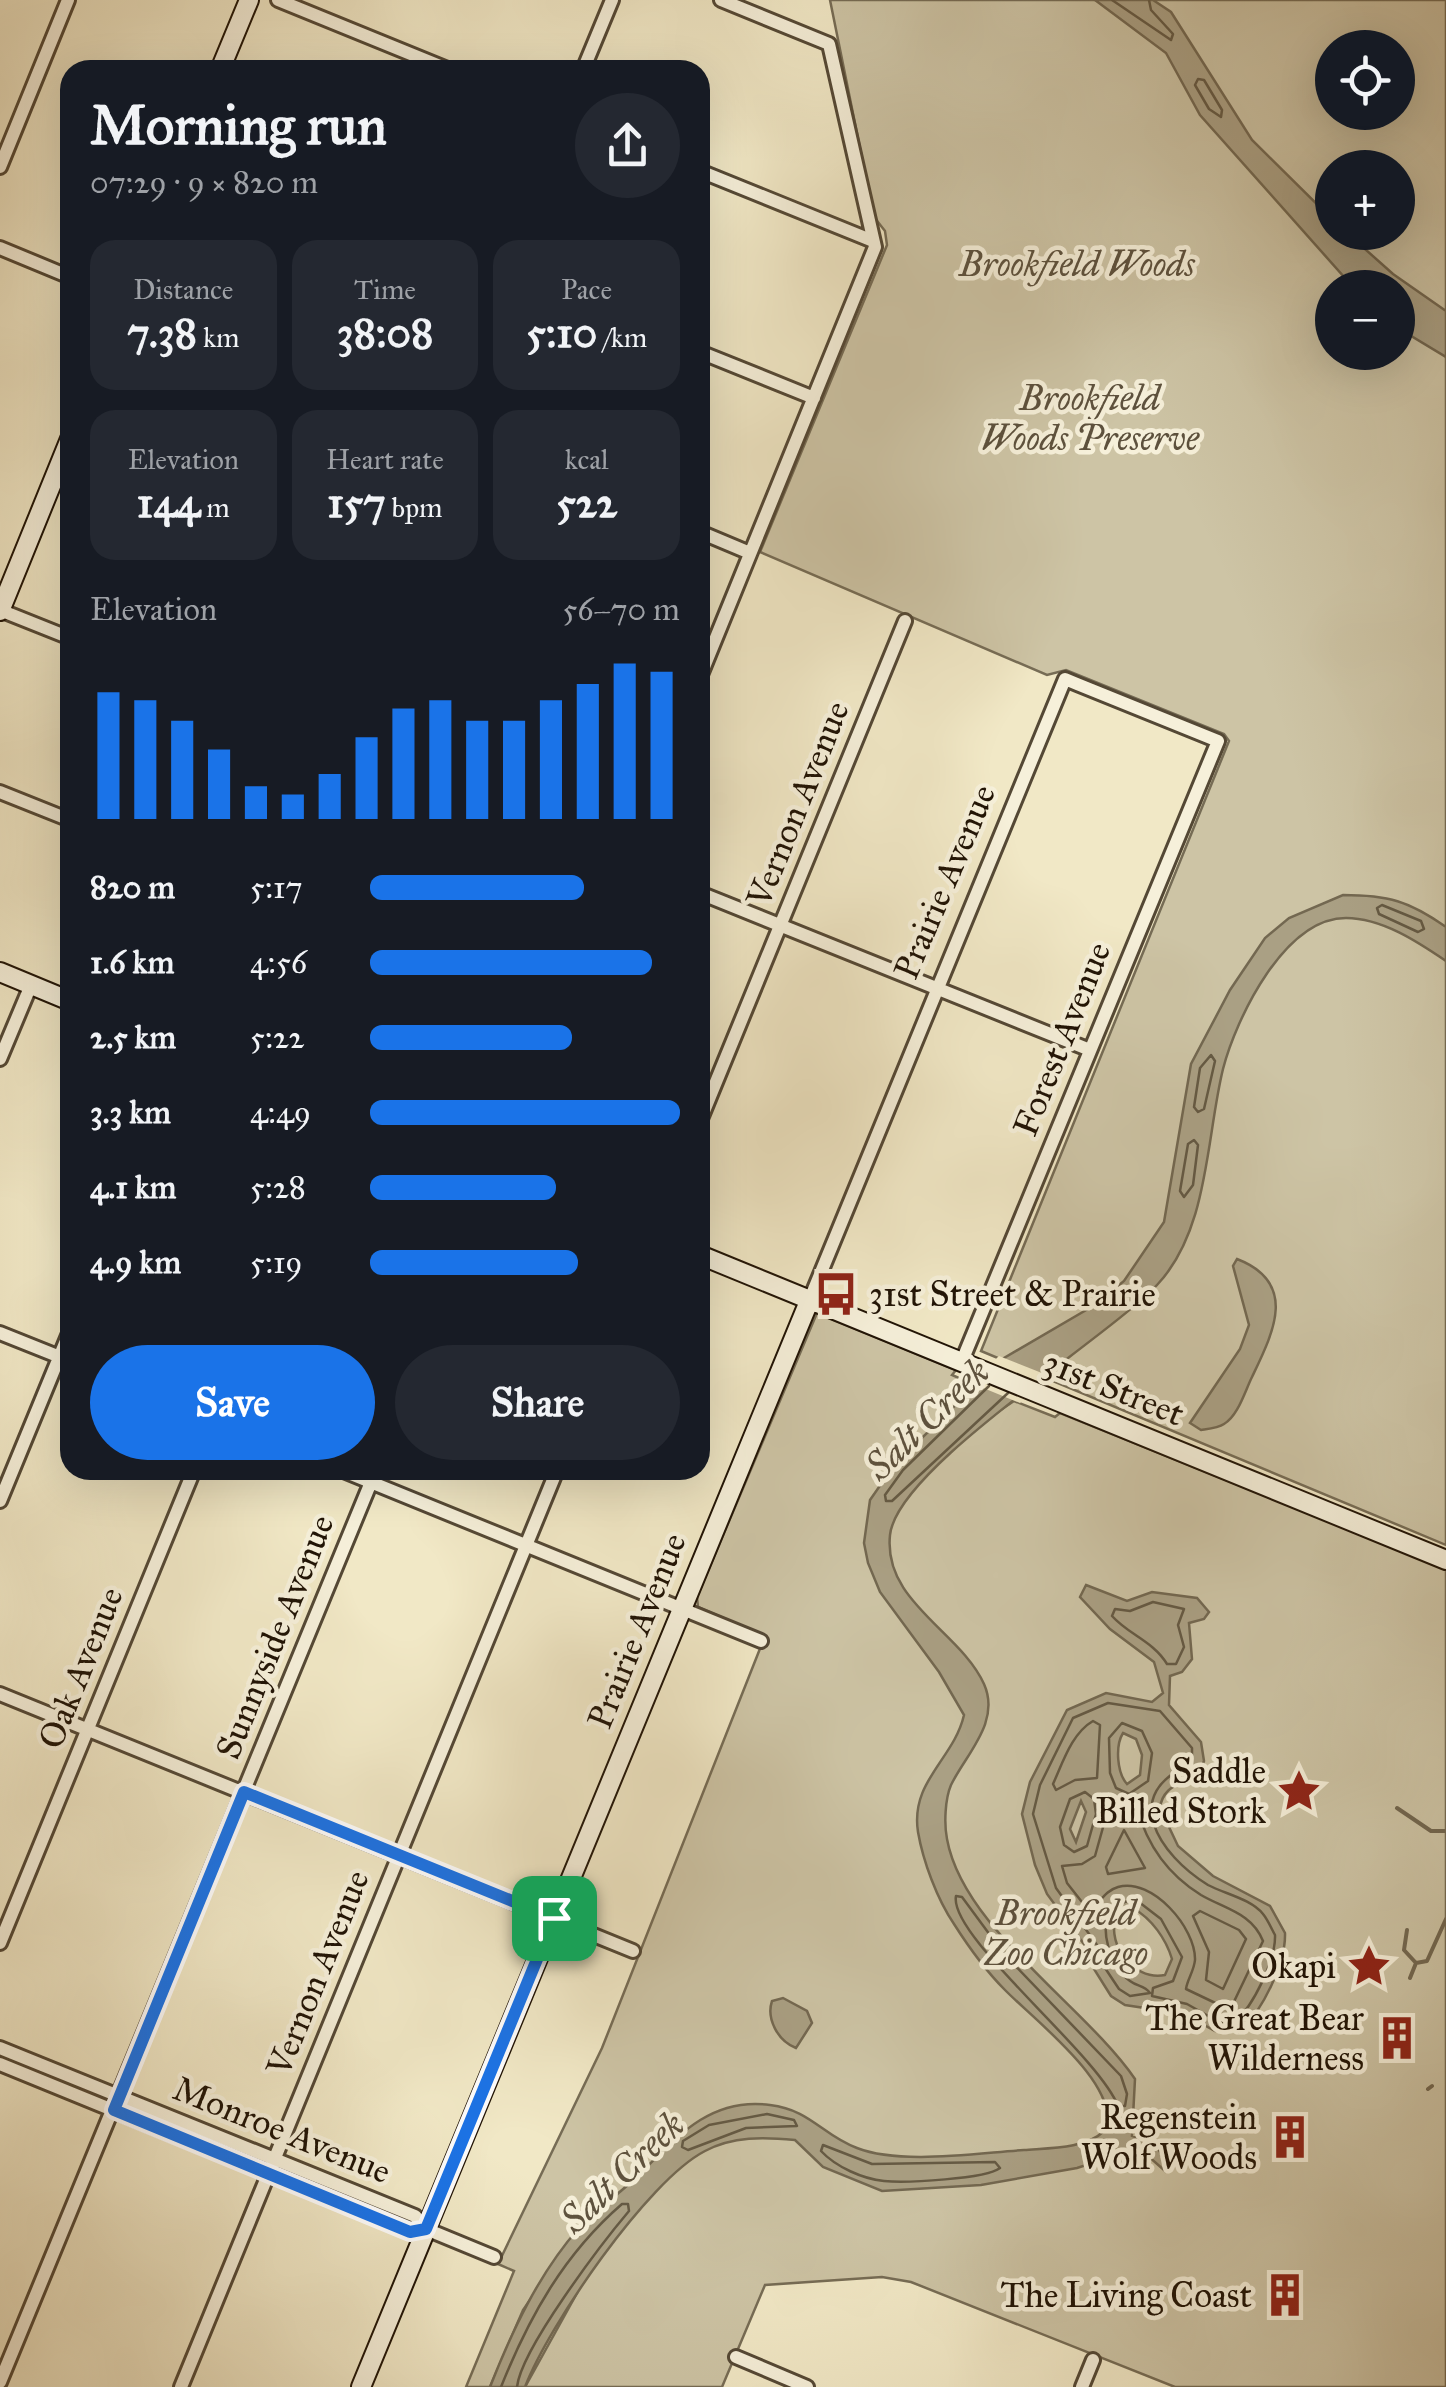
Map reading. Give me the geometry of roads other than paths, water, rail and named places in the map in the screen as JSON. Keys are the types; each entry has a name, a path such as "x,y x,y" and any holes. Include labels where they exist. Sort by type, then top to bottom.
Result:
{"street":[{"path":"0,167 68,0"},
{"path":"224,60 249,0"},
{"path":"278,0 425,60"},
{"path":"587,60 612,0"},
{"path":"710,652 875,248 829,44 721,0"},
{"path":"710,175 873,241"},
{"path":"0,248 60,272"},
{"path":"710,356 814,398"},
{"path":"60,471 0,610 60,634"},
{"path":"710,536 750,553"},
{"name":"Vernon Avenue","path":"710,1098 905,621"},
{"name":"Forest Avenue","path":"971,1364 1090,1050 1218,741 1064,679"},
{"name":"Prairie Avenue","path":"361,2387 1064,679"},
{"path":"0,792 60,816"},
{"path":"710,896 1090,1050"},
{"path":"0,972 60,997"},
{"path":"0,1059 30,985"},
{"name":"31st Street","path":"710,1259 1446,1560"},
{"path":"0,1333 60,1357"},
{"path":"0,1501 60,1370"},
{"name":"Oak Avenue","path":"0,1943 190,1480"},
{"name":"Sunnyside Avenue","path":"0,2382 371,1480"},
{"path":"382,1480 760,1642"},
{"name":"Vernon Avenue","path":"180,2387 553,1480"},
{"path":"0,1694 634,1951"},
{"name":"Monroe Avenue","path":"0,2048 268,2174 410,2232 426,2229"},
{"name":"Monroe Avenue","path":"0,2064 274,2159 416,2216 426,2229 494,2257"},
{"path":"736,2358 806,2387"},
{"path":"1082,2387 1093,2360"}],"water":[{"path":"1095,0 1153,0 1171,12 1252,140 1315,202 1315,244 1200,115 1166,53"},
{"path":"1320,250 1366,250 1389,270 1338,270"},
{"path":"1415,289 1446,311 1446,357 1415,338"},
{"name":"Salt Creek","path":"1343,895 1398,901 1433,918 1446,927 1446,961 1386,927 1346,918 1323,922 1283,953 1251,999 1229,1048 1196,1211 1174,1263 1131,1309 1007,1406 927,1475 901,1507 890,1535 891,1558 898,1579 910,1598 973,1665 988,1698 985,1724 947,1797 946,1833 958,1872 1000,1935 1087,2023 1135,2079 1132,2136 1155,2144 1167,2163 1165,2171 1139,2148 1077,2168 981,2185 882,2191 823,2167 795,2140 760,2138 727,2143 705,2151 682,2167 629,2223 577,2293 525,2387 490,2387 528,2303 565,2245 683,2132 714,2113 749,2104 784,2108 857,2148 895,2156 1055,2148 1087,2141 1104,2131 1107,2114 1102,2095 1089,2075 984,1967 948,1914 931,1880 918,1832 920,1798 959,1731 964,1715 939,1672 880,1592 864,1543 870,1500 895,1464 1004,1358 1093,1306 1124,1281 1164,1222 1191,1064 1230,990 1265,938 1289,918"},
{"path":"1237,1259 1268,1281 1275,1295 1273,1327 1233,1415 1222,1425 1201,1430 1190,1423 1240,1349 1249,1325 1233,1266"},
{"path":"1086,1585 1127,1601 1152,1592 1197,1598 1209,1612 1204,1619 1189,1623 1192,1659 1182,1672 1170,1676 1169,1705 1201,1742 1204,1761 1194,1774 1167,1792 1160,1808 1178,1846 1213,1876 1270,1906 1285,1933 1282,1958 1271,1986 1241,2031 1215,2031 1184,2014 1125,2005 1111,1996 1094,1969 1089,1951 1047,1894 1035,1865 1022,1814 1030,1782 1067,1710 1106,1693 1152,1702 1163,1693 1154,1662 1110,1629 1080,1597","holes":["1123,1733 1136,1739 1142,1755 1140,1775 1127,1784 1118,1759","1081,1801 1086,1812 1076,1842 1070,1829","1133,1908 1157,1930 1172,1959 1165,1975 1142,1972 1123,1956 1114,1934 1119,1911"]},
{"path":"783,1998 807,2011 812,2023 796,2048 779,2035 772,2022 772,2001"}],"waterway":[{"path":"1397,1808 1431,1831 1446,1831"},
{"path":"1410,1978 1416,1963 1427,1961 1446,1919"},
{"path":"1407,1930 1404,1950 1416,1963"},
{"path":"1428,2089 1432,2086"}],"place":[{"name":"31st Street & Prairie","path":"836,1294"},
{"name":"Saddle Billed Stork","path":"1299,1791"},
{"name":"Okapi","path":"1369,1966"},
{"name":"The Great Bear Wilderness","path":"1397,2038"},
{"name":"Regenstein Wolf Woods","path":"1290,2137"},
{"name":"The Living Coast","path":"1285,2295"}],"park label":[{"name":"Brookfield Woods","path":"1077,264"},
{"name":"Brookfield Woods Preserve","path":"1090,418"},
{"name":"Brookfield Zoo Chicago","path":"1066,1933"}]}
